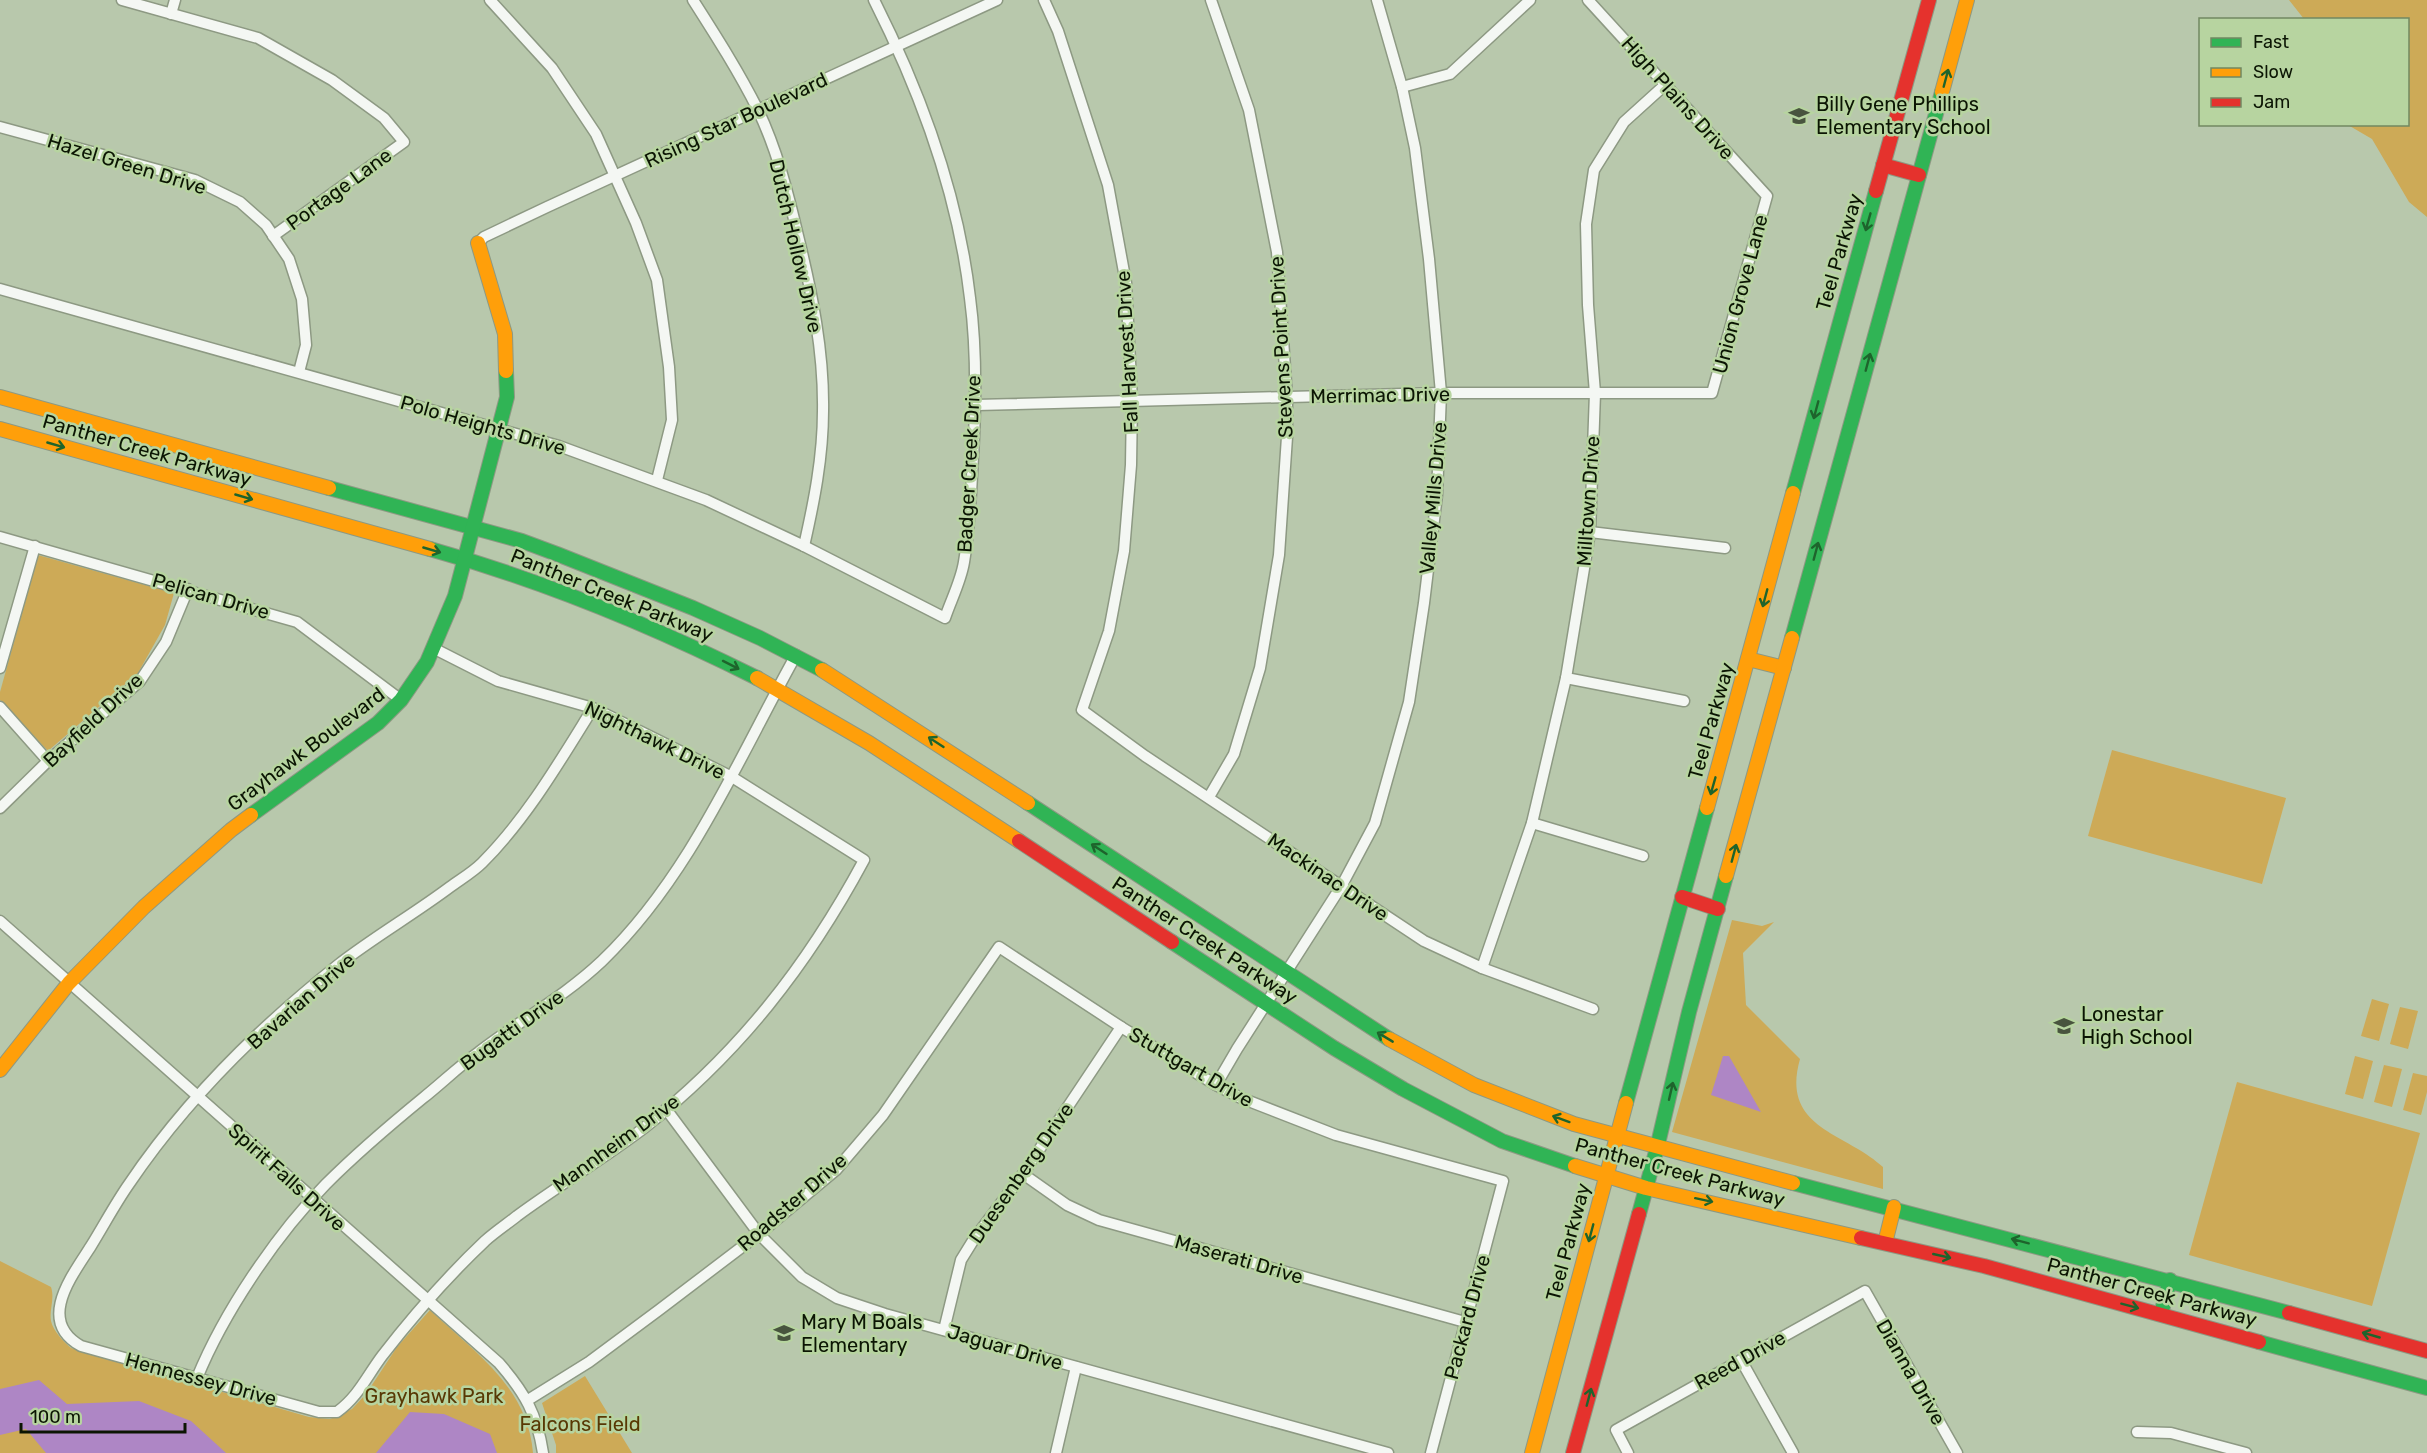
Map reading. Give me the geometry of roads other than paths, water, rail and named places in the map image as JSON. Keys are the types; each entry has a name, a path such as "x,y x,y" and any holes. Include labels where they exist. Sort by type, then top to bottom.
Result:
{"main road":[{"name":"Teel Parkway","path":"1532,1453 1682,897 1929,0"},
{"path":"1573,1453 1647,1188 1689,1012 1967,0"},
{"path":"1883,165 1919,175"},
{"name":"Grayhawk Boulevard","path":"0,1070 69,982 144,907 231,830 362,735 401,700 427,662 449,614 474,528 507,397 505,334 478,243"},
{"name":"Panther Creek Parkway","path":"0,396 522,541 626,579 721,619 796,655 876,703 1382,1035 1474,1085 1547,1114 1657,1148 1894,1207 2427,1351"},
{"name":"Panther Creek Parkway","path":"0,429 465,559 658,630 777,688 869,743 1266,1003 1403,1089 1502,1141 1647,1188 1984,1266 2427,1388"},
{"path":"1748,659 1784,668"},
{"path":"1682,897 1718,909"},
{"path":"1885,1243 1894,1207"},
{"path":"2161,1314 2170,1280"}],"street":[{"path":"122,0 171,14 175,0"},
{"path":"490,0 552,68 596,134 616,175 657,280 669,366 672,420 657,480"},
{"name":"Dutch Hollow Drive","path":"693,0 758,110 775,153 788,194 818,329 823,411 818,484 804,546"},
{"name":"Badger Creek Drive","path":"874,0 897,46 930,129 956,215 971,299 976,405 964,564 945,618"},
{"name":"Rising Star Boulevard","path":"478,243 484,237 616,175 998,0"},
{"name":"Fall Harvest Drive","path":"1044,0 1058,31 1108,185 1126,283 1132,401 1131,465 1124,551 1109,631 1082,710"},
{"name":"Stevens Point Drive","path":"1209,798 1234,754 1260,669 1279,555 1287,437 1287,397 1277,252 1249,110 1211,0"},
{"name":"Valley Mills Drive","path":"1216,1085 1341,885 1375,823 1409,702 1437,495 1441,393 1429,259 1415,148 1402,87 1377,0"},
{"path":"1402,87 1450,74 1530,0"},
{"name":"High Plains Drive","path":"1588,0 1767,196"},
{"name":"Portage Lane","path":"171,14 258,39 332,80 384,118 404,142 273,236"},
{"name":"Milltown Drive","path":"1482,968 1532,823 1566,678 1590,532 1594,393 1588,305 1586,224 1594,170 1624,122 1666,84"},
{"name":"Hazel Green Drive","path":"0,127 195,180 240,202 266,225 289,260 302,299 306,345 299,372"},
{"name":"Union Grove Lane","path":"1713,393 1767,196"},
{"name":"Polo Heights Drive","path":"0,289 559,446 657,480 706,500 804,546 945,618"},
{"name":"Merrimac Drive","path":"976,405 1441,393 1713,393"},
{"path":"1590,532 1725,548"},
{"name":"Pelican Drive","path":"0,537 297,622 401,700"},
{"path":"0,668 35,546"},
{"name":"Bayfield Drive","path":"0,808 48,761 140,681 166,642 188,589"},
{"name":"Nighthawk Drive","path":"433,648 498,681 593,708 732,777 864,860"},
{"name":"Bugatti Drive","path":"196,1378 210,1347 234,1306 268,1256 312,1200 340,1170 478,1052 555,1000 601,962 644,916 691,849 796,655"},
{"path":"1566,678 1684,701"},
{"path":"0,706 48,761"},
{"name":"Bavarian Drive","path":"63,1331 58,1316 60,1303 69,1280 129,1183 198,1097 265,1028 339,964 420,910 482,864 524,813 563,757 593,708"},
{"name":"Mackinac Drive","path":"1082,710 1145,756 1424,940 1482,968 1593,1010"},
{"path":"1532,823 1643,855"},
{"name":"Mannheim Drive","path":"344,1407 360,1391 381,1357 486,1240 554,1189 643,1128 711,1070 776,999 837,910 864,860"},
{"name":"Spirit Falls Drive","path":"0,921 312,1200 499,1363 528,1400 538,1426 543,1453"},
{"name":"Stuttgart Drive","path":"999,947 1121,1027 1216,1085 1271,1111 1336,1135 1503,1181"},
{"name":"Roadster Drive","path":"528,1400 589,1362 759,1234 836,1170 883,1115 999,947"},
{"name":"Duesenberg Drive","path":"944,1330 961,1260 1023,1174 1121,1027"},
{"name":"Jaguar Drive","path":"666,1109 759,1234 802,1277 837,1298 944,1330 1388,1453"},
{"name":"Maserati Drive","path":"1023,1174 1067,1205 1099,1220 1465,1322"},
{"name":"Packard Drive","path":"1431,1453 1503,1181"},
{"name":"Reed Drive","path":"1628,1453 1616,1430 1865,1291"},
{"name":"Dianna Drive","path":"1865,1291 1958,1453"},
{"name":"Hennessey Drive","path":"63,1331 71,1341 81,1346 320,1412 337,1412 344,1407"},
{"path":"1741,1360 1793,1453"},
{"path":"1056,1453 1076,1367"},
{"path":"2137,1431 2171,1433 2246,1453"}],"place":[{"name":"Billy Gene Phillips Elementary School","path":"1799,116"},
{"name":"Lonestar High School","path":"2064,1026"},
{"name":"Mary M Boals Elementary","path":"784,1333"}],"park label":[{"name":"Grayhawk Park","path":"434,1396"},
{"name":"Falcons Field","path":"580,1424"}]}
